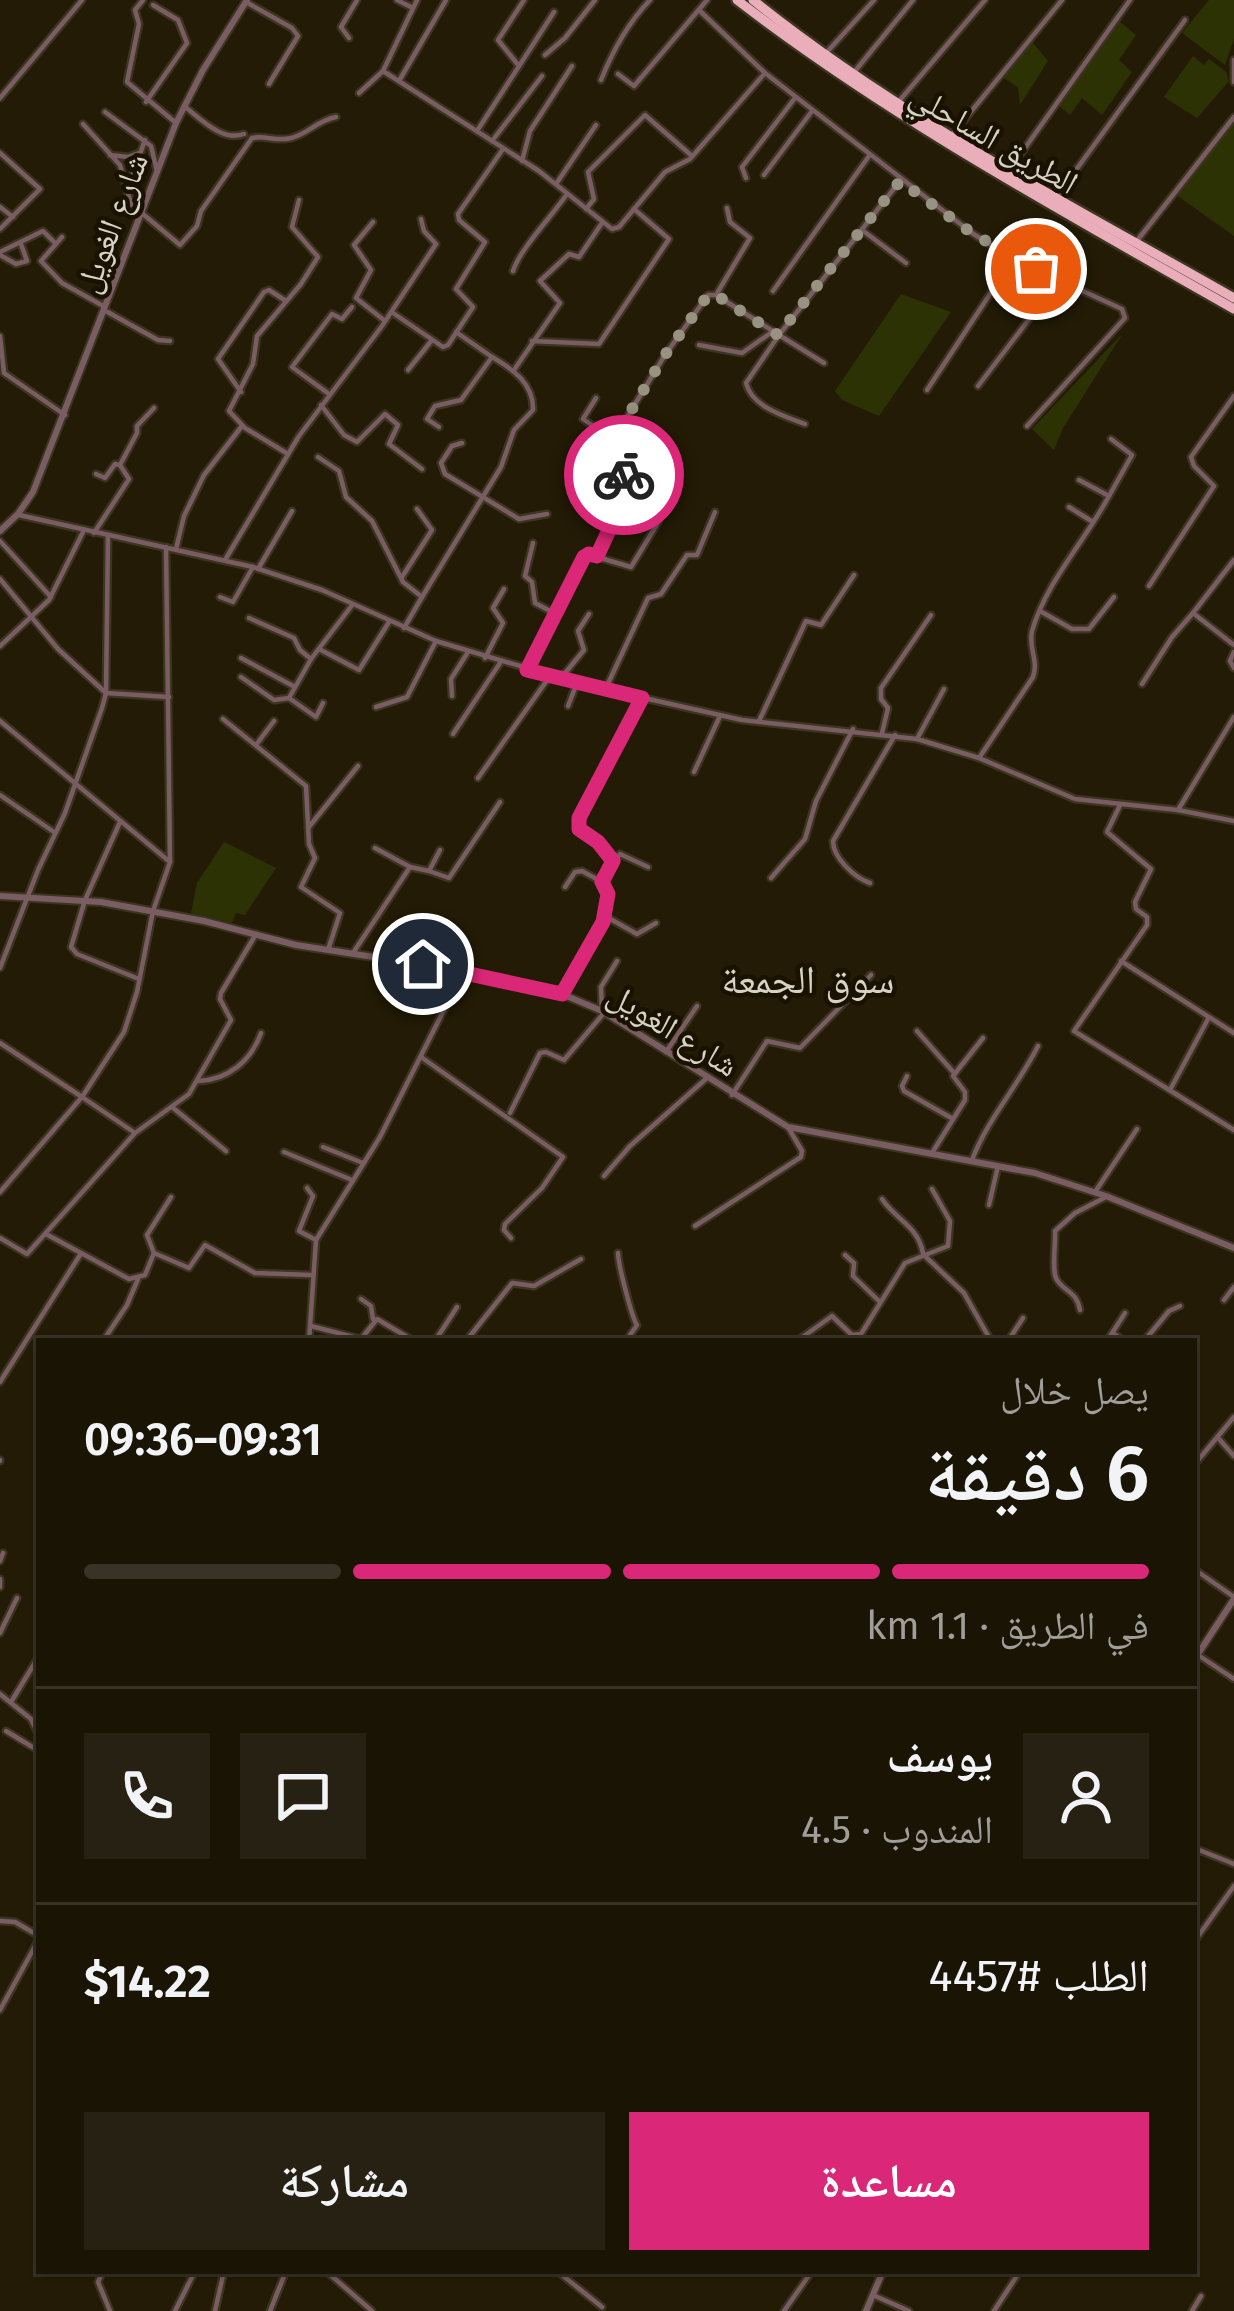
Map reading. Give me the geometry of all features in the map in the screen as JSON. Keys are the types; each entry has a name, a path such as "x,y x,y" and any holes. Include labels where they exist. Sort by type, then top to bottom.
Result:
{"highway":[{"name":"الطريق الساحلي","path":"737,0 892,111 1234,309"},
{"name":"الطريق الساحلي","path":"756,1 824,56 896,104 1234,298"}],"street":[{"path":"0,98 82,0"},
{"path":"143,0 134,12 139,24 126,81 176,123"},
{"path":"349,38 341,27 357,0"},
{"path":"398,0 413,8"},
{"path":"359,93 383,71 417,0"},
{"path":"399,81 446,0"},
{"path":"518,66 498,40 524,0"},
{"path":"545,55 596,0"},
{"path":"601,80 622,35 650,0"},
{"path":"618,74 634,86 707,0"},
{"path":"824,56 874,0"},
{"path":"851,75 913,0"},
{"path":"896,104 985,0"},
{"path":"952,135 1061,0"},
{"path":"1010,169 1130,0"},
{"path":"247,1 298,36 269,84"},
{"name":"شارع الغويل","path":"0,531 33,492 176,123 247,1"},
{"path":"146,102 187,43 178,20 153,4"},
{"path":"699,10 765,73 900,181 1013,259 1122,310 1125,318 1027,427"},
{"path":"477,131 554,12"},
{"path":"1058,196 1185,20"},
{"path":"1234,60 1234,82"},
{"path":"522,161 530,131 572,66"},
{"path":"383,71 616,229 668,169 692,157 765,73"},
{"path":"492,141 542,76"},
{"path":"746,178 742,167 795,98"},
{"path":"184,106 223,134 232,138 244,134"},
{"path":"764,175 812,111"},
{"path":"105,112 145,140 157,171"},
{"path":"586,208 594,199 588,172 645,115 692,157"},
{"path":"82,124 124,171 128,198 180,245 252,138 299,136 336,117"},
{"path":"1136,242 1234,117"},
{"path":"556,184 596,125"},
{"path":"127,190 145,140"},
{"path":"392,312 446,346 456,332 472,308 456,289 485,242 458,214 503,149"},
{"path":"0,152 40,189 0,229"},
{"path":"110,155 139,153"},
{"path":"773,291 869,156"},
{"path":"128,157 131,179"},
{"path":"806,424 772,411 746,390 752,373 775,334 900,181"},
{"path":"513,271 520,253 567,194"},
{"path":"289,455 242,426 230,411 253,364 257,336 318,254 292,226 299,200"},
{"path":"0,207 13,217"},
{"path":"716,295 750,238 730,222 727,208"},
{"path":"532,341 599,344 669,239 634,209"},
{"path":"225,560 328,394 392,312 436,244 424,231 421,219"},
{"path":"373,222 353,245 371,270 356,296 385,321"},
{"path":"514,370 560,302 540,281 569,254 579,256 602,223"},
{"path":"862,230 906,263"},
{"path":"0,254 43,231 55,243"},
{"path":"41,261 62,237"},
{"path":"21,244 27,261"},
{"path":"0,254 16,264 41,261 62,284 158,340 170,341"},
{"path":"927,390 1013,259"},
{"path":"979,386 1059,280"},
{"path":"241,392 218,359 264,292 269,290 286,301"},
{"path":"613,440 708,295 716,295 824,363"},
{"path":"328,394 292,368 332,314 342,319 352,307"},
{"path":"404,628 501,467 514,430 534,406 514,370 456,332"},
{"path":"699,345 742,352 775,334"},
{"path":"0,336 4,373 64,415"},
{"path":"408,370 432,340"},
{"path":"440,427 427,418 434,406 461,400 492,357"},
{"path":"1149,586 1214,486 1191,457 1234,396"},
{"path":"596,398 584,419 635,457 599,515 611,526 597,556"},
{"path":"321,405 344,435 356,442 385,414 398,425 388,442 422,469"},
{"path":"120,465 136,426 154,408"},
{"path":"176,549 184,516 204,475 242,426"},
{"path":"979,758 1033,677 1036,667 1030,635 1040,611 1132,454 1112,439"},
{"path":"462,443 452,446 440,467 482,500 519,520 548,514"},
{"path":"319,457 339,471 346,498 371,520 404,583 422,597"},
{"path":"96,474 105,478 115,464 120,465"},
{"path":"94,533 129,479 120,465"},
{"path":"1079,481 1108,496"},
{"path":"1069,507 1093,522"},
{"path":"402,577 432,530 417,508"},
{"path":"220,597 232,602 292,512"},
{"path":"605,690 648,598 664,591 687,555 697,556 715,512"},
{"path":"18,514 255,568 484,658 561,679 720,716 917,739 979,758 1075,799 1234,821"},
{"path":"527,670 584,557 589,554 631,567 659,521"},
{"path":"0,646 50,597 83,531"},
{"path":"0,968 75,787 106,693 107,535"},
{"path":"0,541 50,597"},
{"path":"533,543 525,576 532,584 534,601 556,614"},
{"path":"0,1191 82,1097 124,1032 153,911 165,884 170,862 166,547"},
{"path":"1142,684 1172,637 1234,560"},
{"path":"760,721 806,621 821,625 854,575"},
{"path":"0,579 31,619 106,693 169,697"},
{"path":"484,658 503,623 493,608 504,589"},
{"path":"1040,611 1072,629 1089,629 1114,597"},
{"path":"289,698 311,659 353,604"},
{"path":"561,679 584,650 578,631 589,614"},
{"path":"1193,614 1234,648 1230,661 1234,668"},
{"path":"882,733 888,708 881,700 881,688 931,615"},
{"path":"249,618 294,638 311,659"},
{"path":"319,649 360,669 389,622"},
{"path":"376,707 407,697 436,640"},
{"path":"452,696 452,679 468,652"},
{"path":"241,658 295,687"},
{"path":"453,734 500,663"},
{"path":"478,778 550,676"},
{"path":"241,677 274,700 289,698 316,717 323,703"},
{"path":"568,706 577,683"},
{"path":"917,739 944,689"},
{"path":"613,861 579,829 579,818 642,698"},
{"path":"694,772 720,716"},
{"path":"1178,810 1234,717"},
{"path":"224,719 304,782 309,848 316,858 301,886 340,913 328,950"},
{"path":"0,721 170,862"},
{"path":"256,745 274,721"},
{"path":"772,878 805,839 816,800 853,729"},
{"path":"870,883 837,855 833,841 895,735"},
{"path":"308,828 358,766"},
{"path":"0,795 54,832"},
{"path":"376,848 410,867 449,878 500,802"},
{"path":"1120,805 1107,832 1151,868 1135,902 1147,917 1147,925 1074,1031 1234,1130"},
{"path":"120,822 72,942 74,951 139,979"},
{"path":"429,871 440,850"},
{"path":"602,882 613,861 623,854 647,867"},
{"path":"352,953 410,867"},
{"path":"562,994 605,916 608,894 602,882 578,871 565,886"},
{"name":"شارع الغويل","path":"0,896 86,900 153,911 328,950 464,970 562,994 603,1012 788,1127 972,1160 1095,1192 1234,1249"},
{"path":"605,916 638,934 656,923"},
{"path":"0,1238 28,1254 135,1133 198,1081 231,1020 221,993 256,934"},
{"path":"0,942 10,945"},
{"path":"509,1116 540,1053 564,1060 603,1012 601,987 616,961"},
{"path":"1121,961 1234,1033"},
{"path":"309,1338 316,1240 421,1058 464,970"},
{"path":"732,1095 767,1041 800,1048 871,975"},
{"path":"666,1052 697,1006"},
{"path":"1171,1088 1209,1018"},
{"path":"917,1031 955,1074"},
{"path":"198,1081 220,1079 232,1072 254,1050 261,1033"},
{"path":"932,1153 966,1096 953,1079 955,1074 983,1038"},
{"path":"0,1042 135,1133"},
{"path":"972,1160 989,1121 1011,1094 1038,1046"},
{"path":"421,1058 509,1116 564,1160 505,1224 511,1238"},
{"path":"907,1076 904,1090 953,1119"},
{"path":"604,1176 630,1146 707,1078"},
{"path":"172,1107 226,1151"},
{"path":"694,1226 801,1157 788,1127"},
{"path":"1095,1192 1137,1129"},
{"path":"323,1147 363,1163"},
{"path":"284,1152 352,1180"},
{"path":"988,1204 998,1166"},
{"path":"307,1188 314,1193 299,1231 316,1240"},
{"path":"801,1338 829,1317 852,1335 861,1334 898,1270 948,1246 948,1215 932,1189"},
{"path":"1080,1310 1077,1297 1056,1280 1055,1231 1106,1196"},
{"path":"171,1197 146,1235 154,1253 189,1268 206,1246 255,1273 311,1275"},
{"path":"882,1198 894,1216 917,1232 924,1255 964,1293 989,1338"},
{"path":"46,1234 129,1279 145,1275 154,1253"},
{"path":"618,1253 629,1312 637,1325 628,1338"},
{"path":"0,1382 80,1255"},
{"path":"845,1256 854,1263 851,1274 879,1301"},
{"path":"468,1338 512,1283 534,1286 580,1259"},
{"path":"105,1338 127,1305 137,1279"},
{"path":"1224,1300 1234,1287"},
{"path":"361,1299 371,1306 373,1319 362,1338"},
{"path":"1146,1338 1169,1311 1180,1306"},
{"path":"437,1338 458,1307"},
{"path":"1109,1338 1125,1313"},
{"path":"1011,1338 1023,1318"},
{"path":"373,1319 387,1322 410,1338"},
{"path":"311,1326 357,1338"},
{"path":"1113,1333 1120,1338"},
{"path":"1197,1462 1234,1417"},
{"path":"1219,1439 1234,1456"},
{"path":"0,1561 3,1552"},
{"path":"1197,1571 1234,1598 1197,1655"},
{"path":"0,1633 17,1598"},
{"path":"1197,1659 1234,1679"},
{"path":"11,1702 36,1661"},
{"path":"0,1694 31,1719 36,1730"},
{"path":"6,1731 36,1749"},
{"path":"1197,1849 1234,1864"},
{"path":"1197,1938 1234,1886"},
{"path":"0,1921 15,1922 36,1935"},
{"path":"0,2010 36,1943"},
{"path":"102,2274 98,2282 110,2311"},
{"path":"175,2311 194,2274"},
{"path":"215,2311 223,2274"},
{"path":"270,2311 285,2274"},
{"path":"330,2274 373,2311"},
{"path":"561,2274 602,2306"},
{"path":"784,2311 810,2274"},
{"path":"866,2311 882,2274"},
{"path":"994,2311 1018,2274"},
{"path":"873,2295 909,2311"},
{"path":"1192,2311 1201,2296"}],"green space":[{"path":"1209,0 1234,0 1234,39 1225,65 1182,33"},
{"path":"1119,21 1136,35 1119,60 1132,72 1102,115 1082,98 1070,115 1059,106"},
{"path":"1031,41 1048,61 1020,105 1018,88 1003,77"},
{"path":"1193,56 1204,65 1209,59 1226,72 1229,81 1197,118 1164,97"},
{"path":"1234,123 1234,236 1175,194"},
{"path":"901,294 951,312 879,416 842,400 835,391"},
{"path":"1123,333 1063,428 1054,450 1032,429"},
{"path":"224,842 276,868 245,915 236,913 232,923 191,913 197,883"}],"way so far":[{"path":"624,475 635,456 613,440 708,295 716,295 778,335 900,181 972,233 1036,269"}],"district":[{"name":"سوق الجمعة","path":"808,980"}],"route":[{"path":"423,964 562,994 603,922 608,894 602,882 613,861 579,829 579,818 642,698 527,670 584,557 597,556 611,526 599,515 624,475"}]}
